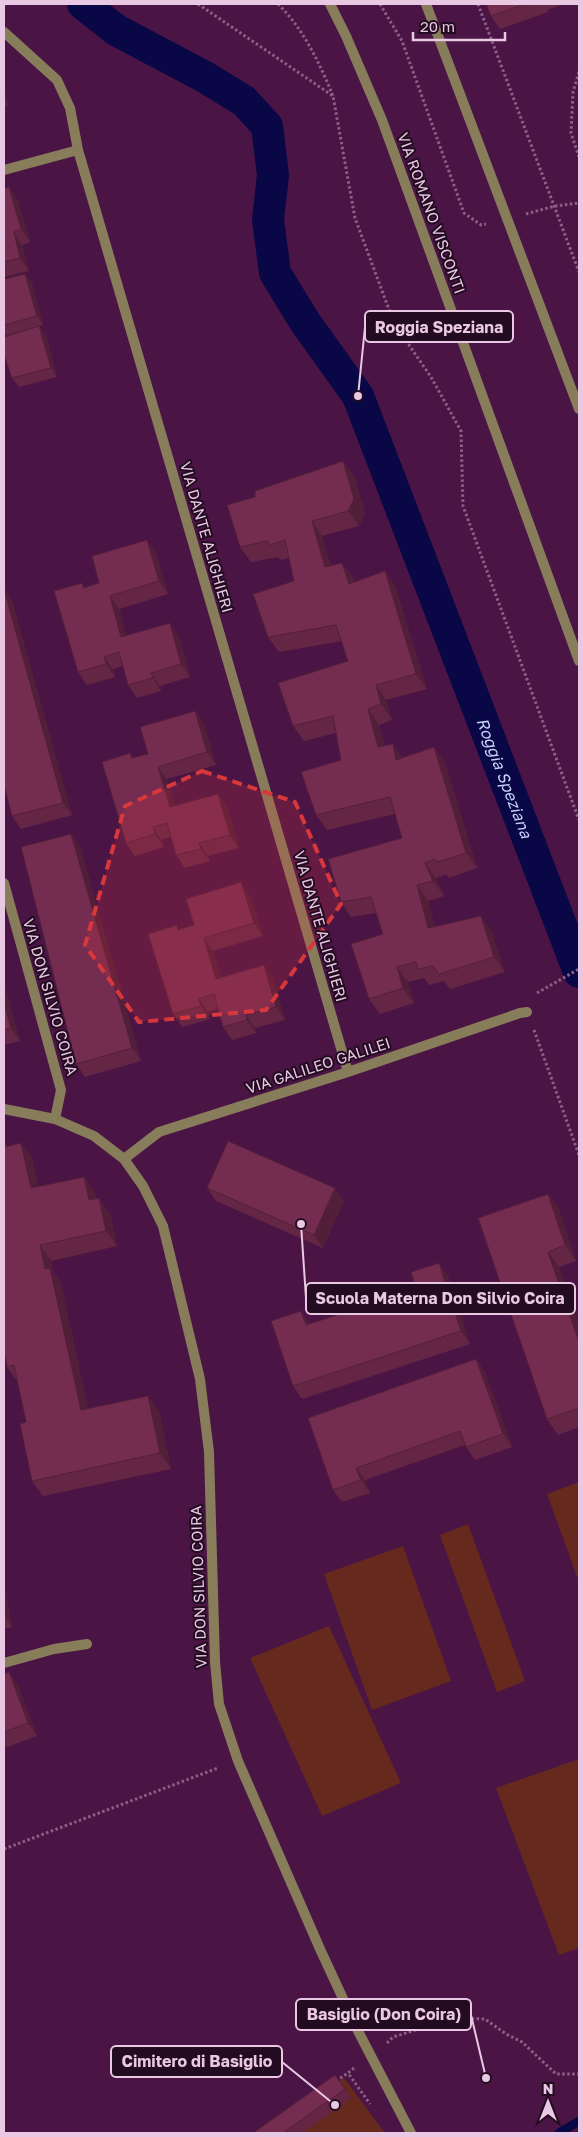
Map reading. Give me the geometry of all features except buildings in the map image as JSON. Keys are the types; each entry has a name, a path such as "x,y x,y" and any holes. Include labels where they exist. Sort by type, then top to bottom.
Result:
{"street":[{"name":"VIA ROMANO VISCONTI","path":"330,4 346,36 382,120 579,661"},
{"path":"426,4 579,409"},
{"name":"VIA DANTE ALIGHIERI","path":"4,32 57,80 70,108 78,150 348,1072"},
{"path":"4,170 78,150"},
{"name":"VIA DON SILVIO COIRA","path":"4,883 61,1090 55,1119"},
{"name":"VIA GALILEO GALILEI","path":"124,1159 159,1132 348,1072 527,1012"},
{"name":"VIA DON SILVIO COIRA","path":"4,1109 55,1119 94,1136 124,1159 143,1186 163,1226 200,1380 210,1452 214,1662 219,1704 238,1761 336,1986 411,2133"},
{"path":"4,1663 54,1649 87,1644"}],"path":[{"path":"198,4 333,96"},
{"path":"278,4 286,12 320,65 333,96 355,218 394,323 432,377 461,431 462,506 579,820"},
{"path":"380,4 402,41 464,213 481,225 508,220 554,206 579,203"},
{"path":"478,4 579,272"},
{"path":"579,72 573,92 571,134 579,157"},
{"path":"558,980 579,969"},
{"path":"527,1012 579,1155"},
{"path":"4,1849 238,1761"},
{"path":"372,2055 393,2037 454,2018 484,2019 522,2042 556,2074 579,2074"},
{"path":"332,2084 348,2073"}],"highlighted area":[{"path":"202,771 295,802 341,904 266,1010 139,1022 85,945 125,806"}],"shaded area":[{"path":"579,1482 579,1582 547,1494"},
{"path":"468,1524 525,1681 497,1692 440,1535"},
{"path":"403,1546 451,1681 372,1710 324,1574"},
{"path":"329,1626 401,1783 322,1816 250,1658"},
{"path":"579,1759 579,1948 559,1955 496,1788"},
{"path":"344,2078 385,2133 267,2133"}],"waterway":[{"name":"Roggia Speziana","path":"83,4 116,30 205,77 244,101 267,126 273,175 268,220 275,273 305,322 358,396 579,972"},
{"path":"559,2133 579,2121"}],"place":[{"name":"Roggia Speziana","path":"358,396"},
{"name":"Scuola Materna Don Silvio Coira","path":"301,1224"},
{"name":"Basiglio (Don Coira)","path":"486,2078"},
{"name":"Cimitero di Basiglio","path":"335,2105"}]}
